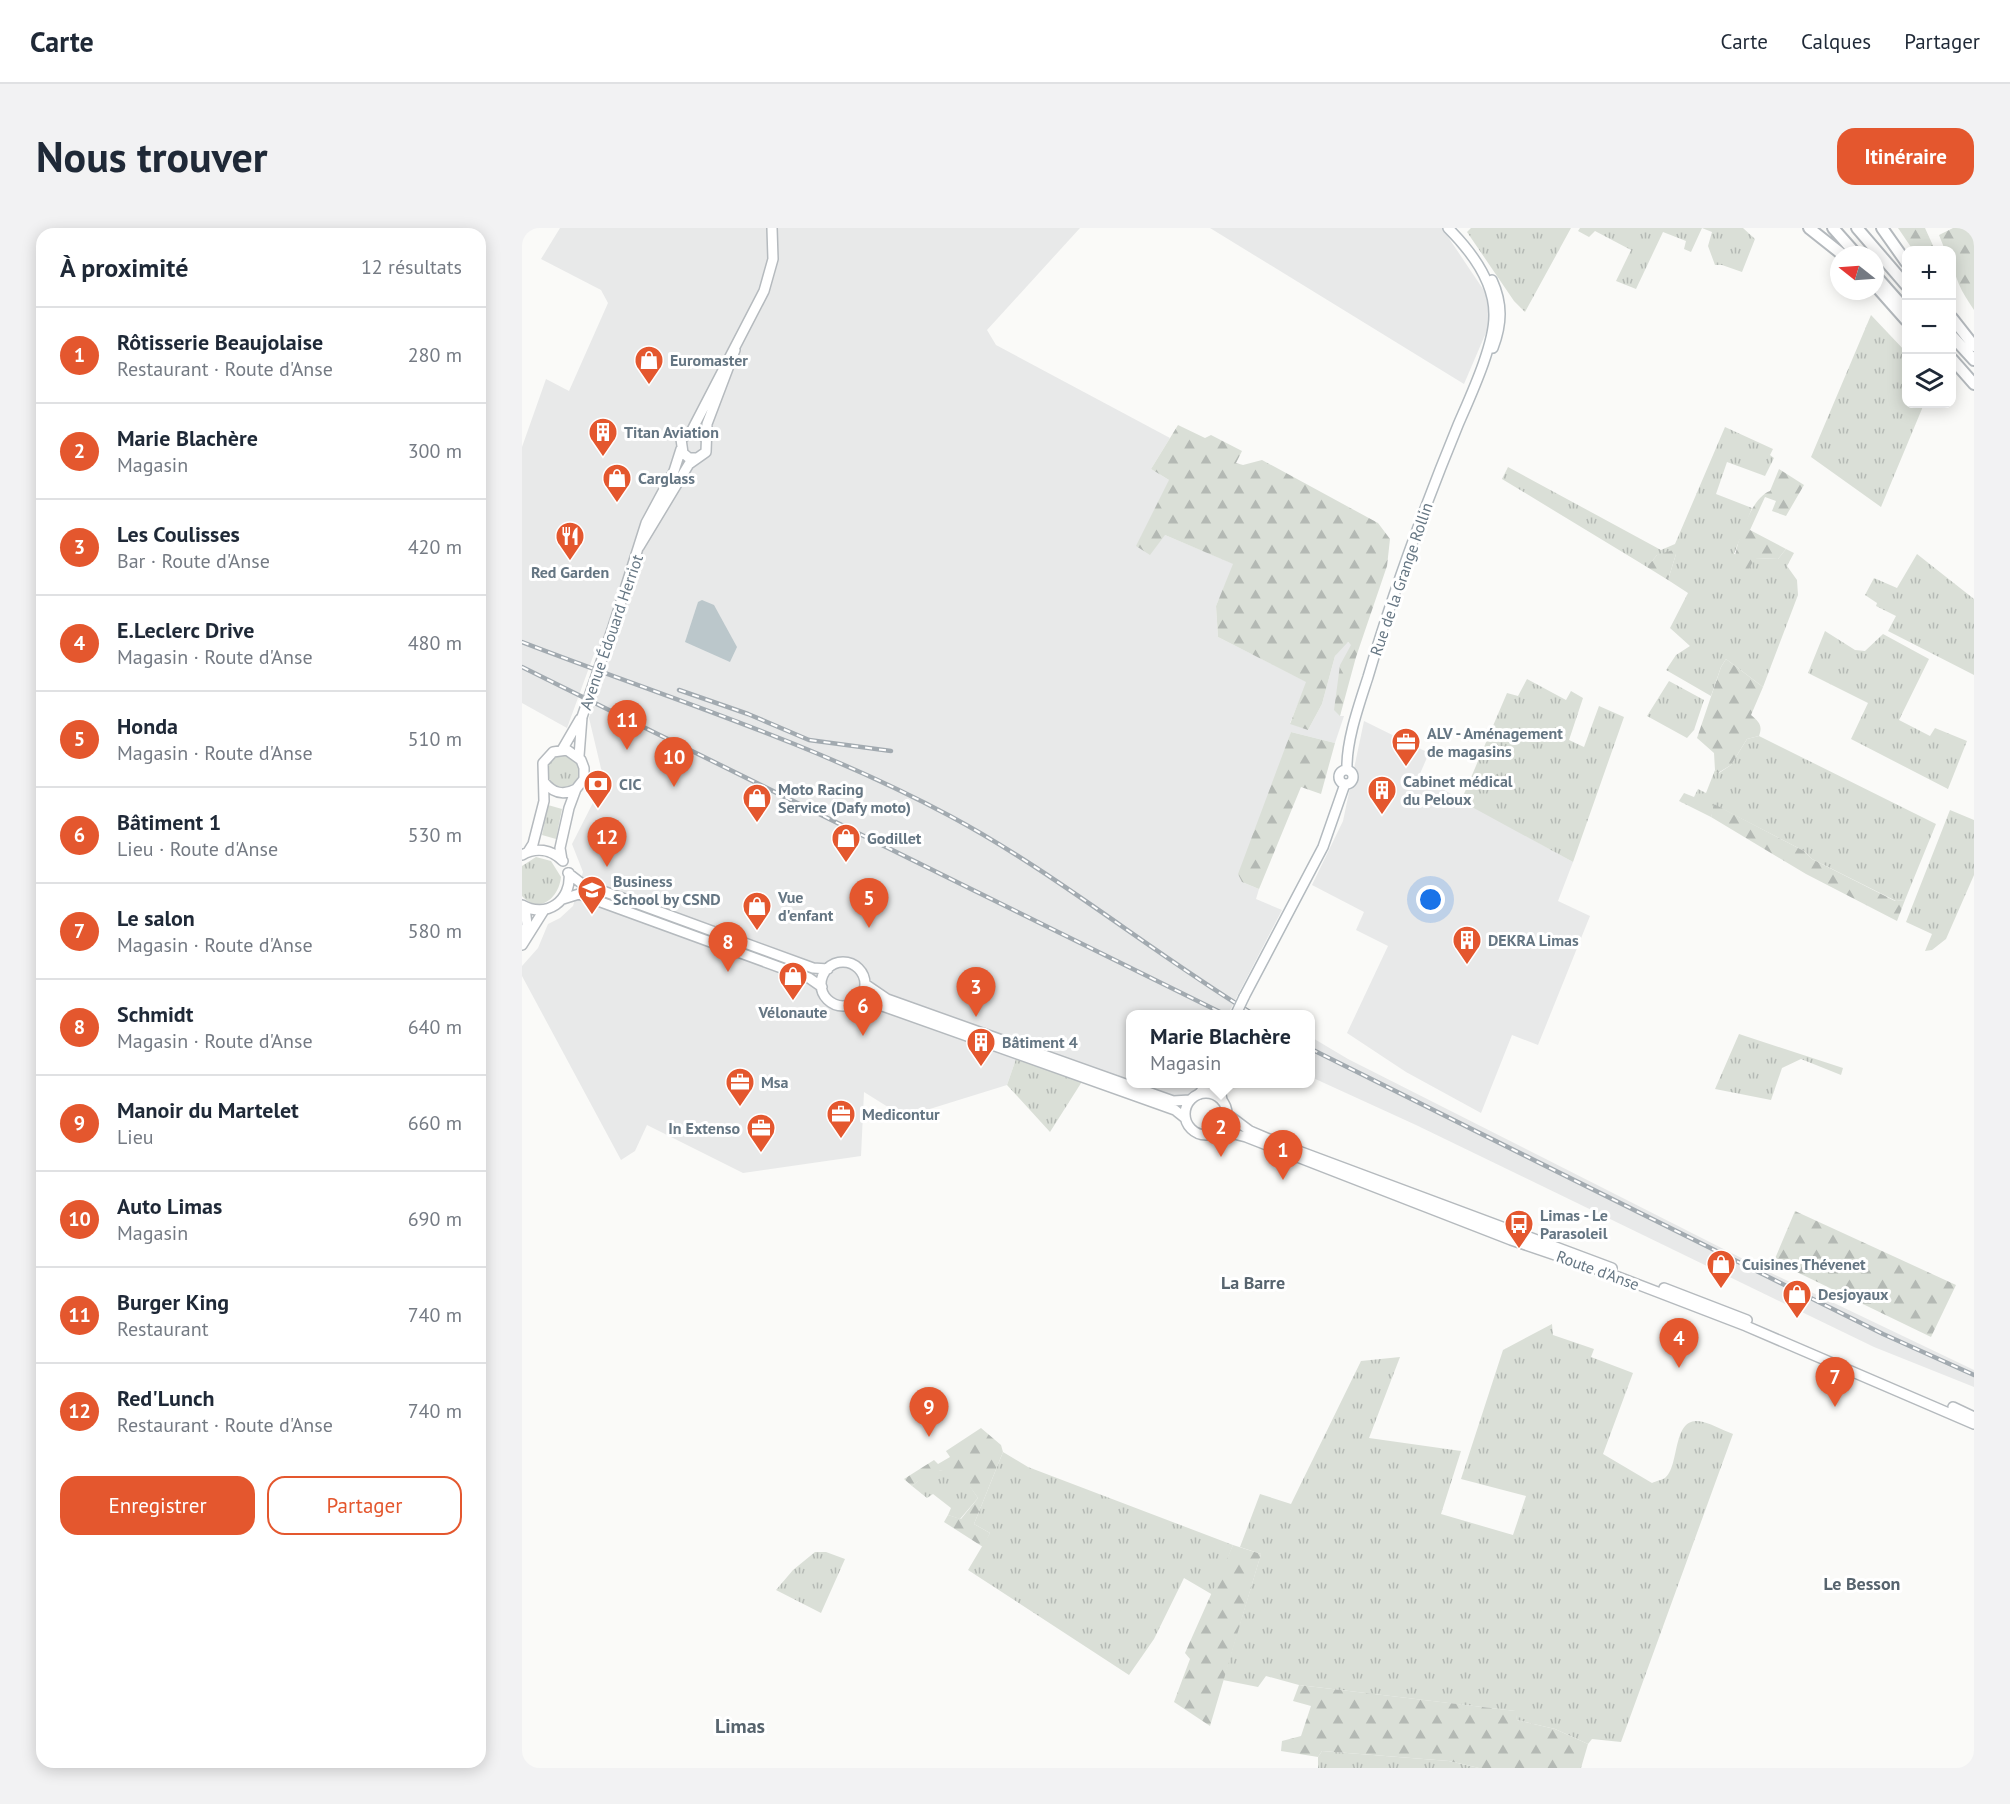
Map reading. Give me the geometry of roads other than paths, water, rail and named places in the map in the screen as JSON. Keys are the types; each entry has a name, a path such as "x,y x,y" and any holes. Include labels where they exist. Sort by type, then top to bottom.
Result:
{"highway":[{"path":"1809,228 1832,246"},
{"path":"1833,228 1849,246"},
{"path":"1857,228 1902,280"},
{"path":"1882,228 1902,256"},
{"path":"1884,285 1902,305"},
{"path":"1884,295 1902,315"},
{"path":"1956,323 1974,346"},
{"path":"1956,340 1974,360"},
{"path":"1956,364 1974,384"},
{"path":"1956,371 1974,391"}],"main road":[{"path":"735,350 707,424 706,452 697,458 689,458 681,449 681,439 691,432 718,377 755,313 773,259 772,228"},
{"path":"1448,228 1483,273 1498,313"},
{"path":"1455,228 1488,272 1500,300 1498,313"},
{"name":"Rue de la Grange Rollin","path":"1238,1010 1323,847 1345,784 1350,783 1353,777 1347,770 1364,692 1396,587 1471,393 1498,313"},
{"path":"691,432 699,432 705,438"},
{"name":"Avenue Édouard Herriot","path":"562,750 582,717 646,523 674,471 681,449"},
{"name":"Avenue Édouard Herriot","path":"639,547 688,464 697,458"},
{"name":"Avenue Édouard Herriot","path":"579,756 582,717"},
{"path":"525,854 533,844 544,801 543,763 548,756 562,750 579,756 584,775 576,789 561,843 562,860 568,873 569,886 563,899"},
{"path":"544,782 556,792 566,793 576,789"},
{"path":"525,854 546,851 562,860"},
{"path":"568,873 581,884 813,968 828,969"},
{"path":"522,945 544,910 563,899 579,894 809,978 822,987"},
{"path":"522,938 527,925 524,906 544,910"},
{"path":"839,962 850,963 862,973 865,984 863,994 856,1001 847,1005 833,1003 825,995 822,987 823,976 828,969 839,962"},
{"path":"865,984 887,999 1126,1085"},
{"path":"856,1001 875,1003 1175,1110 1185,1118 1191,1129 1201,1134 1218,1130 1223,1125 1226,1113 1220,1088"},
{"path":"1136,1088 1173,1101 1190,1100 1203,1088"},
{"path":"1199,1094 1211,1094 1222,1100"},
{"path":"1185,1118 1190,1100"},
{"name":"Route d'Anse","path":"1226,1113 1250,1131 1288,1147 1444,1203 1735,1315 1974,1417"},
{"name":"Route d'Anse","path":"1218,1130 1246,1137 1511,1240 1608,1273 1746,1326 1974,1424"}],"railway":[{"path":"522,642 793,743 950,816 1028,862 1247,1010"},
{"path":"522,667 1216,1010"},
{"path":"679,690 748,714 809,740 891,751"},
{"path":"1315,1051 1883,1334 1974,1375"}],"place":[{"name":"Euromaster","path":"649,386"},
{"name":"Titan Aviation","path":"603,458"},
{"name":"Carglass","path":"617,504"},
{"name":"Red Garden","path":"570,562"},
{"name":"Burger King","path":"627,750"},
{"name":"ALV - Aménagement de magasins","path":"1406,768"},
{"name":"Auto Limas","path":"674,787"},
{"name":"CIC","path":"598,810"},
{"name":"Cabinet médical du Peloux","path":"1382,816"},
{"name":"Moto Racing Service (Dafy moto)","path":"757,824"},
{"name":"Godillet","path":"846,864"},
{"name":"Red'Lunch","path":"607,867"},
{"name":"Business School by CSND","path":"592,916"},
{"name":"Honda","path":"869,928"},
{"name":"Vue d'enfant","path":"757,932"},
{"name":"DEKRA Limas","path":"1467,966"},
{"name":"Schmidt","path":"728,972"},
{"name":"Vélonaute","path":"793,1002"},
{"name":"Les Coulisses","path":"976,1017"},
{"name":"Bâtiment 1","path":"863,1036"},
{"name":"Bâtiment 4","path":"981,1068"},
{"name":"Msa","path":"740,1108"},
{"name":"Medicontur","path":"841,1140"},
{"name":"In Extenso","path":"761,1154"},
{"name":"Marie Blachère","path":"1221,1157"},
{"name":"Rôtisserie Beaujolaise","path":"1283,1180"},
{"name":"Limas - Le Parasoleil","path":"1519,1250"},
{"name":"Cuisines Thévenet","path":"1721,1290"},
{"name":"Desjoyaux","path":"1797,1320"},
{"name":"E.Leclerc Drive","path":"1679,1368"},
{"name":"Le salon","path":"1835,1407"},
{"name":"Manoir du Martelet","path":"929,1437"}],"district":[{"name":"La Barre","path":"1253,1282"},
{"name":"Le Besson","path":"1862,1583"},
{"name":"Limas","path":"740,1726"}]}
